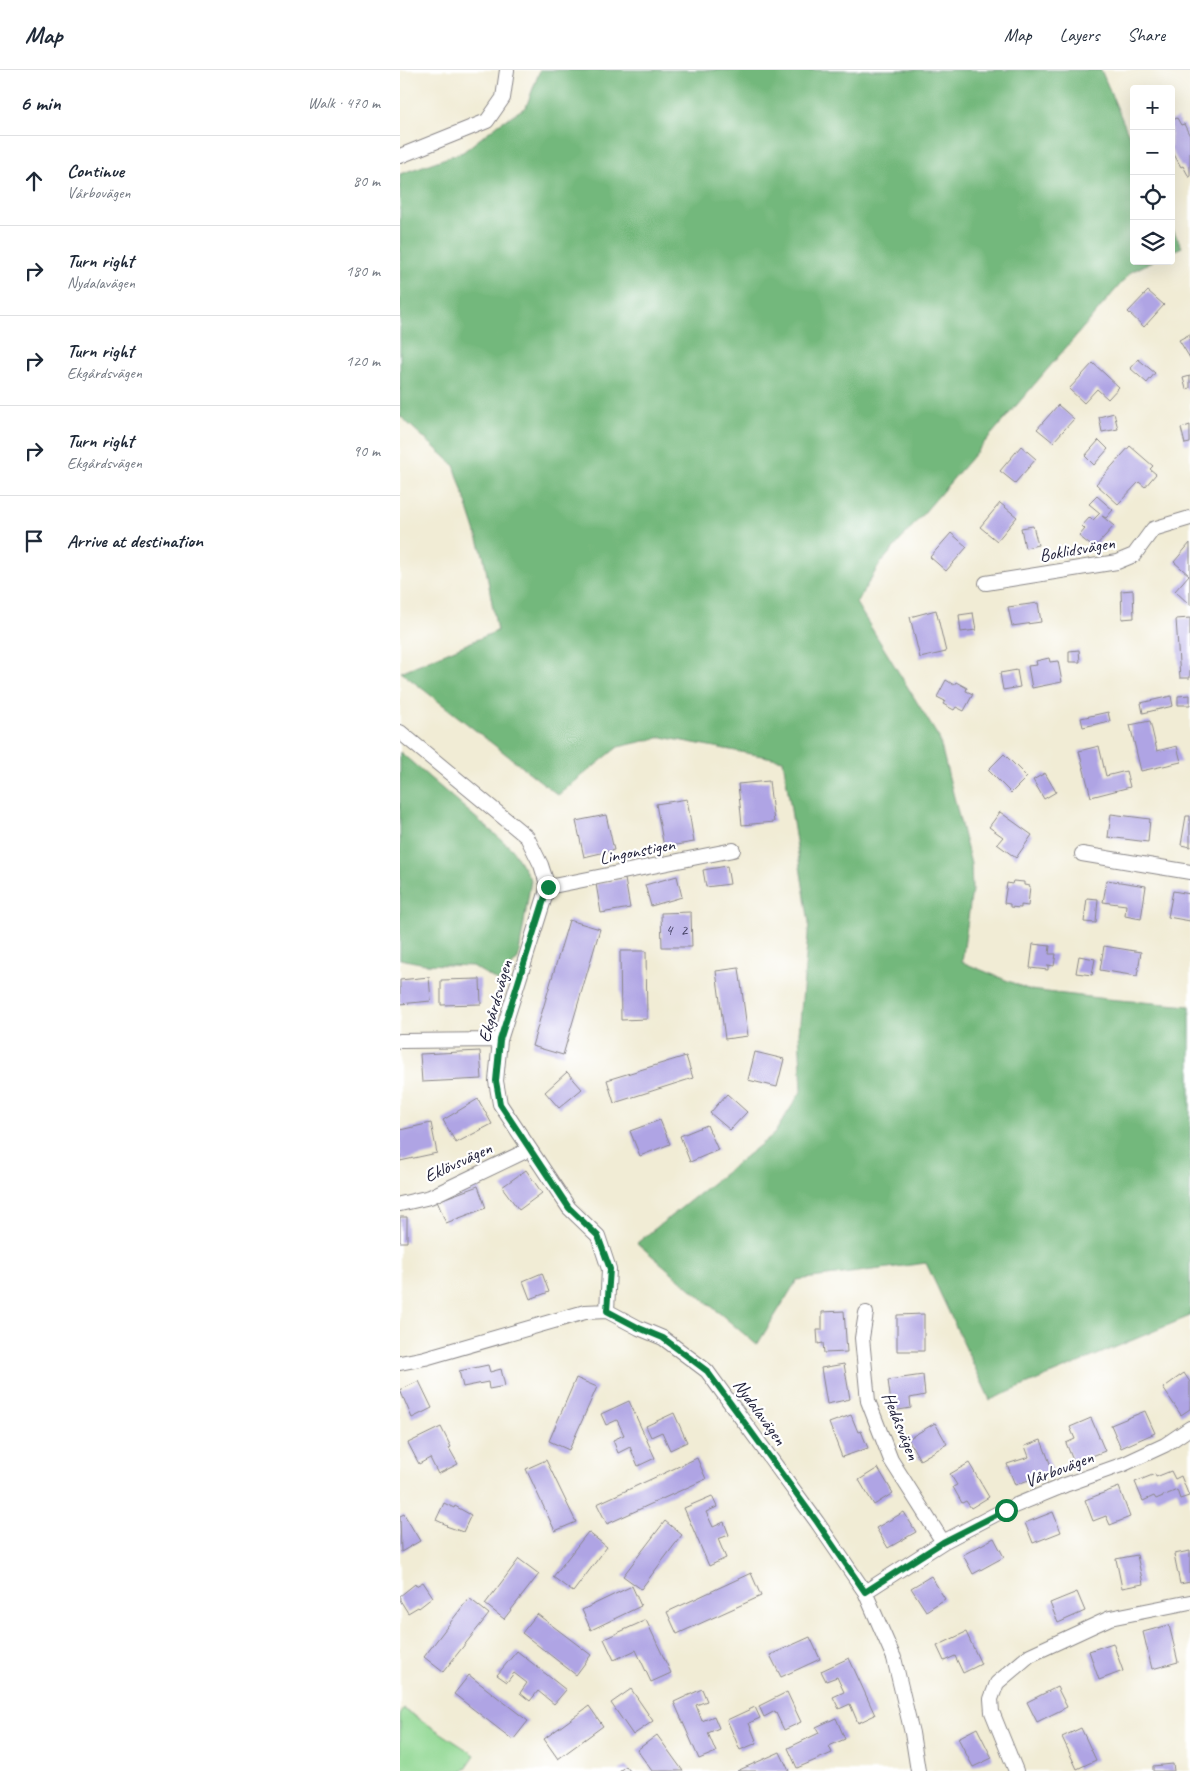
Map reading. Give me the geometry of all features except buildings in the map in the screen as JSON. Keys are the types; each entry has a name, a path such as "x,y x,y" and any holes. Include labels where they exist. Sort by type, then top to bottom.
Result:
{"street":[{"path":"400,156 487,121 503,98 507,70"},
{"name":"Boklidsvägen","path":"986,583 1117,562 1134,555 1153,529 1190,518"},
{"path":"400,732 526,838 541,866 548,887"},
{"name":"Lingonstigen","path":"548,887 733,850"},
{"path":"1082,854 1190,872"},
{"name":"Ekgårdsvägen","path":"548,887 500,1040 496,1081 500,1104 569,1208 598,1236 610,1269 607,1311"},
{"path":"400,1041 500,1040"},
{"name":"Eklövsvägen","path":"400,1204 430,1197 530,1149"},
{"path":"400,1363 425,1358 585,1312 607,1311"},
{"name":"Nydalavägen","path":"607,1311 663,1338 707,1371 817,1522 865,1592 894,1658 912,1733 918,1771"},
{"name":"Hedåsvägen","path":"866,1313 862,1338 868,1401 892,1460 943,1542"},
{"name":"Vårbovägen","path":"865,1592 943,1542 1002,1511 1065,1485 1124,1464 1165,1445 1190,1428"},
{"path":"1016,1771 992,1712 991,1699 997,1683 1030,1655 1110,1618 1190,1602"}],"green space":[{"path":"540,70 1101,70 1130,138 1130,265 1145,265 1131,272 880,564 856,603 939,738 971,864 972,890 962,962 1030,990 1190,1006 1190,1316 990,1400 926,1263 797,1280 757,1345 637,1243 774,1134 802,1090 799,1033 809,923 783,760 662,737 618,747 558,795 401,672 497,631 484,558 454,465 400,416 400,174 463,152 500,123 526,107"},
{"path":"1175,234 1182,247 1175,250"},
{"path":"400,752 512,849 531,880 518,959 498,981 472,966 425,964 400,959"},
{"path":"404,1709 475,1755 464,1771 404,1771 400,1768 400,1715"}],"route":[{"path":"548,887 500,1040 496,1081 500,1104 569,1208 598,1236 610,1269 607,1311 663,1338 707,1371 817,1522 865,1592 943,1542 1006,1510"}]}
